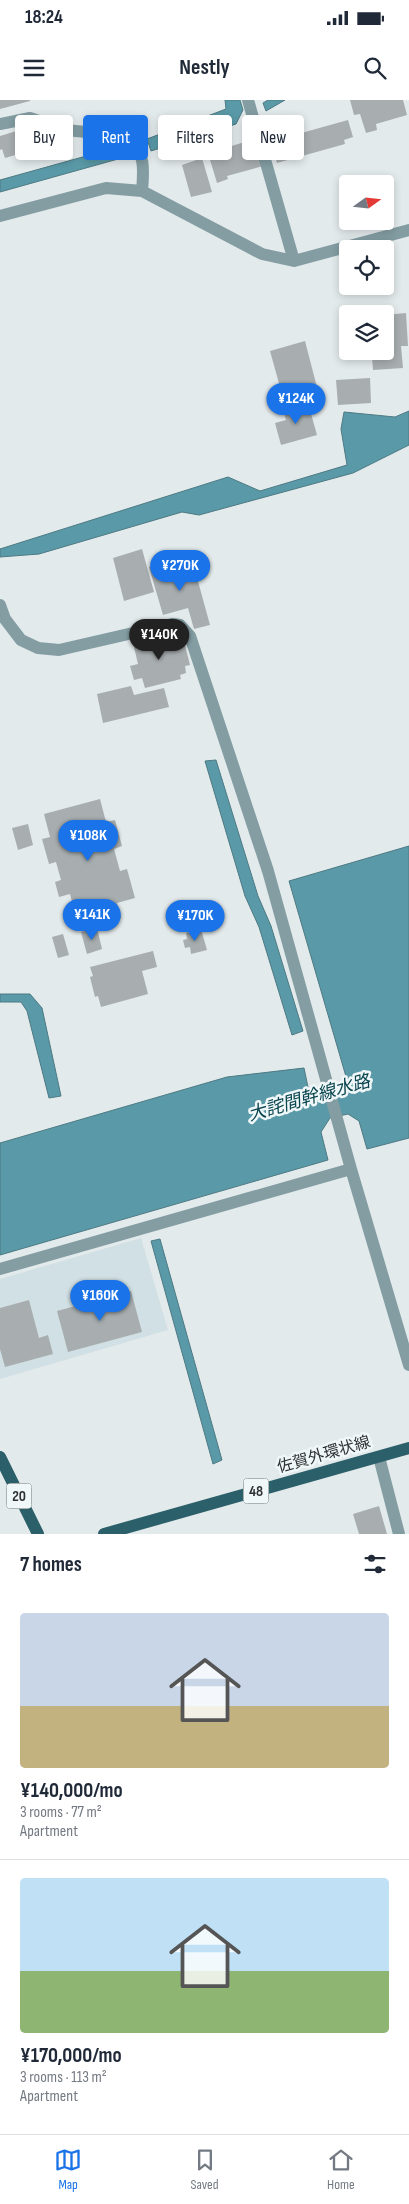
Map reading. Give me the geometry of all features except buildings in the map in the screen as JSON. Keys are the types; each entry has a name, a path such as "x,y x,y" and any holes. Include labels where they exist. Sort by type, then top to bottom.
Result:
{"main road":[{"name":"佐賀外環状線","path":"104,1534 409,1448"},
{"name":"20","path":"0,1457 38,1534"}],"street":[{"path":"248,100 294,261"},
{"path":"0,124 30,118 65,130 129,136 139,146 144,165 142,191"},
{"path":"0,216 106,188 142,191 262,254 294,261 409,230"},
{"path":"0,605 5,619 20,640 38,648 59,650 172,624 180,625 190,636 268,871 337,1120 409,1365"},
{"path":"0,1269 351,1169"},
{"path":"379,1456 399,1534"}],"shaded area":[{"path":"141,1238 168,1330 0,1379 0,1279"}],"water":[{"path":"225,100 240,100 243,110 236,124 232,125 232,115 210,115 226,109"},
{"path":"268,100 285,100 266,111 263,103"},
{"path":"158,135 158,149 151,151 148,139"},
{"path":"83,157 83,160 114,160 0,192 0,180"},
{"path":"409,411 409,445 353,473 199,515 182,512 39,554 0,557 0,549 228,477 260,491 347,465 341,429 344,412 395,417"},
{"path":"216,760 258,896 271,926 303,1031 292,1035 259,927 245,896 205,761"},
{"name":"大詫間幹線水路","path":"409,846 409,1138 367,1149 359,1121 348,1114 330,1118 321,1132 328,1160 0,1255 0,1143 227,1077 304,1068 309,1092 322,1097 341,1092 347,1080 289,881"},
{"path":"0,994 30,994 42,1008 61,1096 49,1098 27,1011 21,1002 0,1002"},
{"path":"160,1239 222,1460 213,1464 151,1241"}]}
